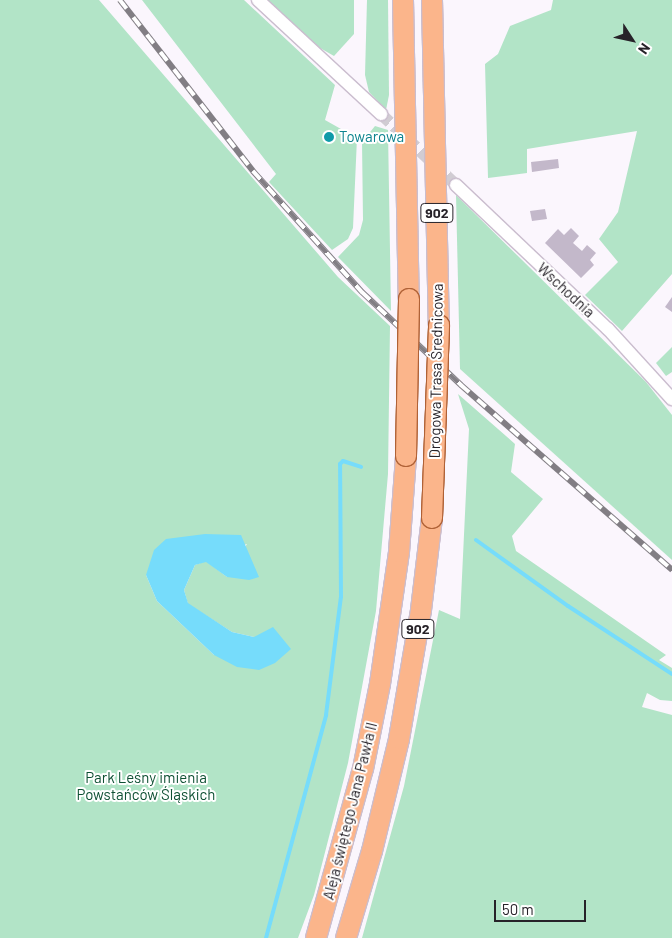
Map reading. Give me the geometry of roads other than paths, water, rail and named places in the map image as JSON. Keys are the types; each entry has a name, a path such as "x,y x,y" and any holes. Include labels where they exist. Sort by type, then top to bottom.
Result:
{"main road":[{"name":"Drogowa Trasa Średnicowa","path":"380,684 403,503 409,298 403,0"},
{"name":"Drogowa Trasa Średnicowa","path":"399,739 421,610 432,518 439,325 432,0"},
{"name":"Aleja świętego Jana Pawła II","path":"316,938 360,779 380,684"},
{"name":"Aleja świętego Jana Pawła II","path":"346,938 372,851 399,739"}],"street":[{"path":"258,0 381,114"},
{"name":"Wschodnia","path":"456,185 608,329 672,399"}],"water":[{"path":"205,534 241,535 259,577 249,580 227,577 206,562 195,565 184,590 188,603 232,632 254,637 273,627 291,649 275,663 259,670 237,667 214,655 157,601 146,575 154,550 166,539"}],"waterway":[{"path":"266,938 326,715 341,597 340,464 343,461 361,467"},
{"path":"476,540 568,606 672,674"}],"tunnel":[{"path":"381,114 456,185"}],"railway":[{"path":"120,0 253,171 362,292 461,385 672,570"}],"place":[{"name":"Towarowa","path":"329,137"}],"park label":[{"name":"Park Leśny imienia Powstańców Śląskich","path":"146,786"}]}
